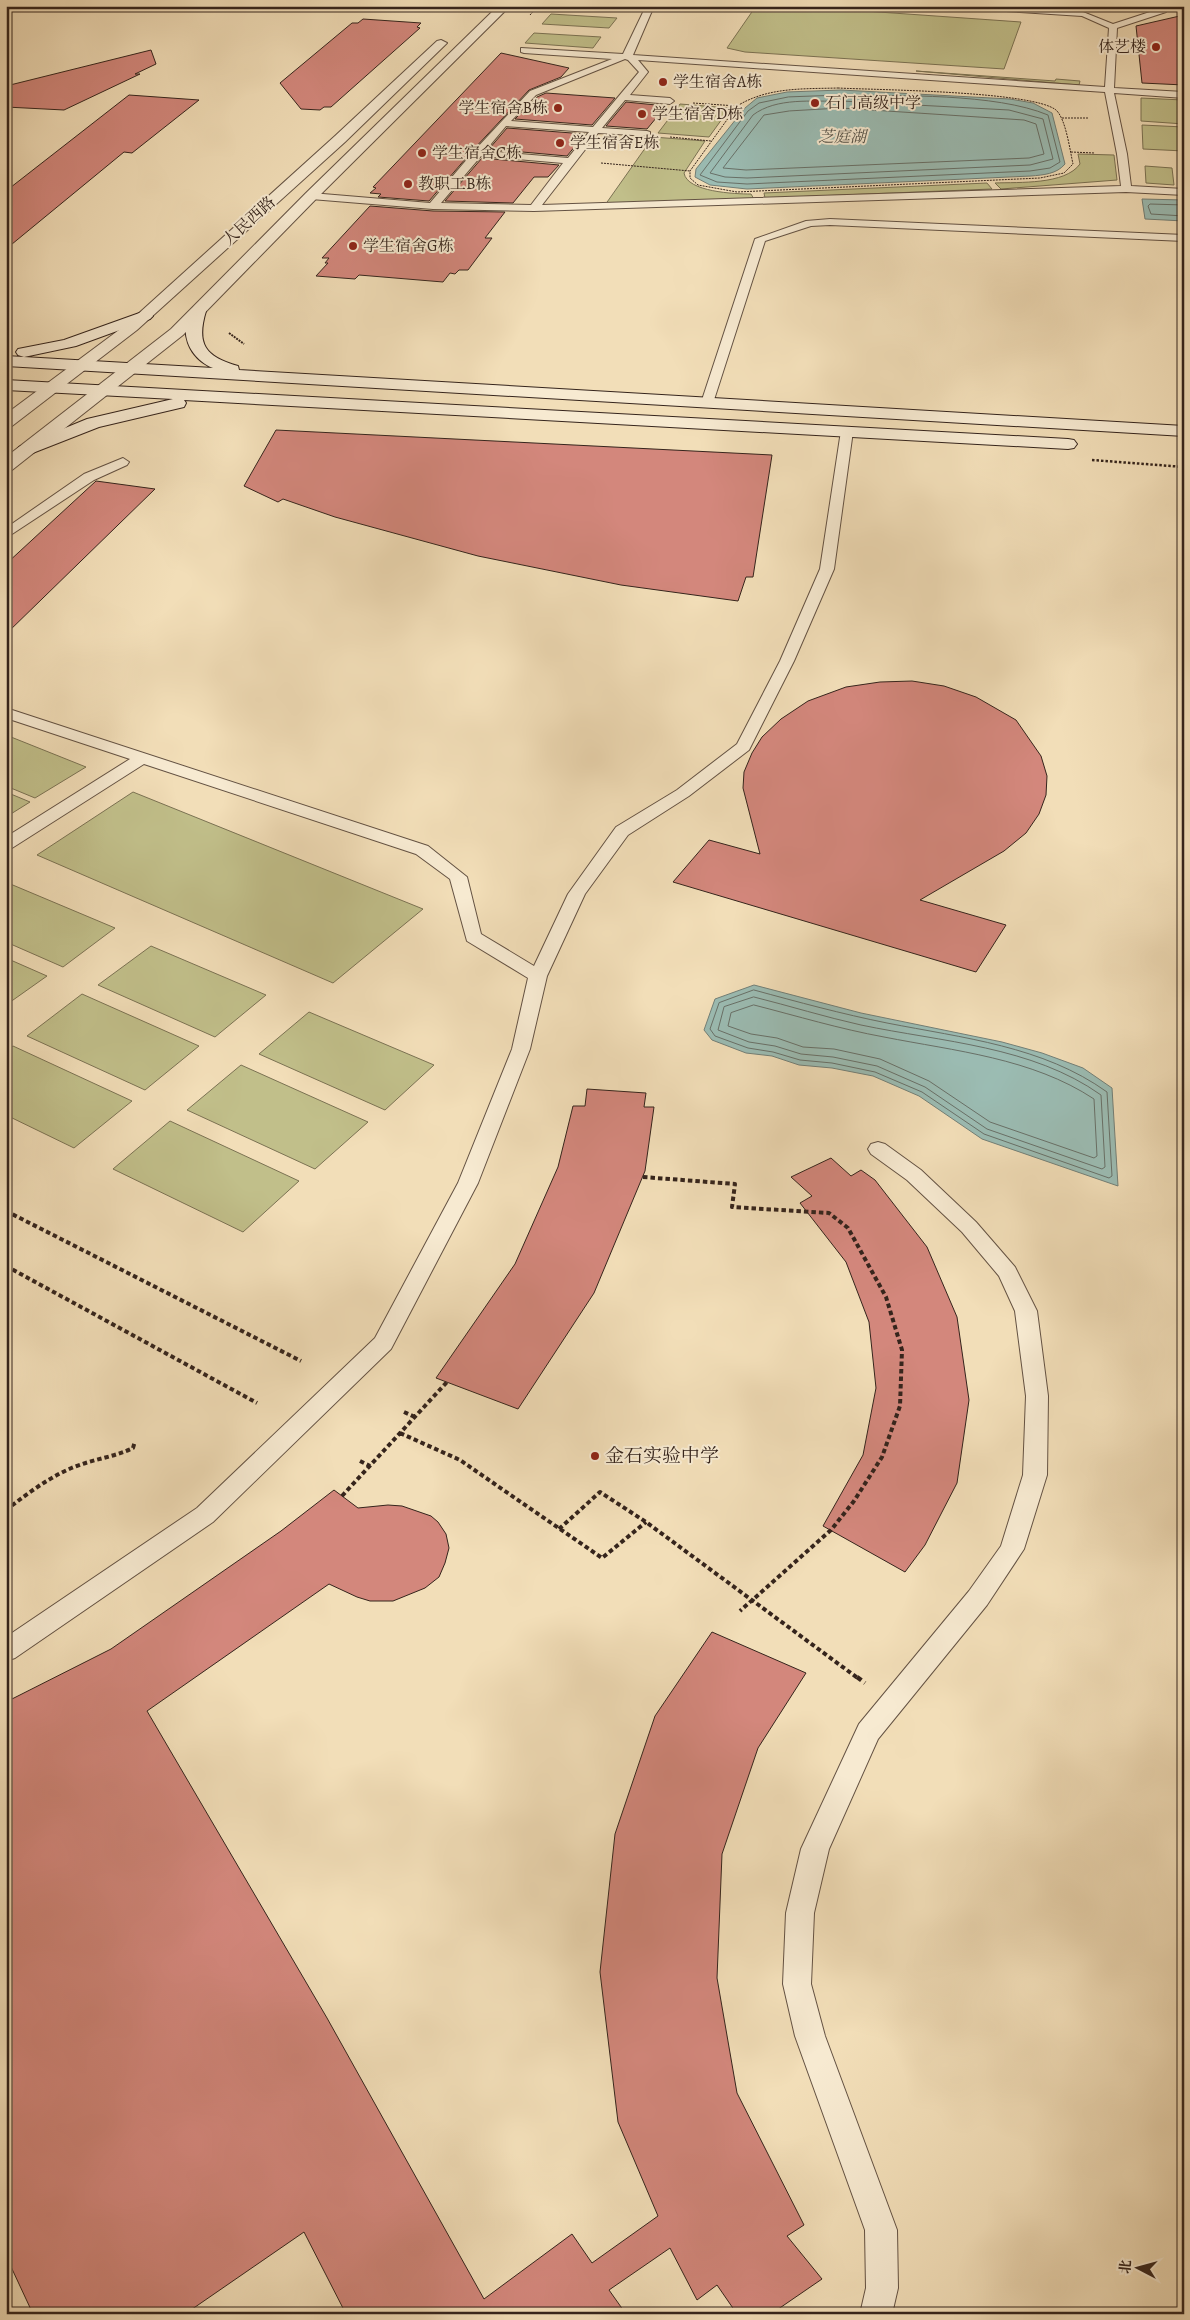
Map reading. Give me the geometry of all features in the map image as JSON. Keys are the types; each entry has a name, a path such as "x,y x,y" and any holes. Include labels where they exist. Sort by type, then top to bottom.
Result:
{"street":[{"path":"6,466 177,332 311,196 506,6"},
{"name":"人民西路","path":"6,422 145,316 340,139 452,33"},
{"path":"198,311 192,327 193,338 199,352 210,361 224,368 260,375"},
{"path":"6,354 35,351 86,337 145,316"},
{"path":"6,361 83,364 1184,432"},
{"path":"6,385 847,431 1085,452"},
{"path":"25,451 93,423 171,404 230,396"}],"lane":[{"path":"959,6 1083,14 1113,27 1163,10 1164,6"},
{"path":"433,206 477,153 533,93 628,55 651,7"},
{"path":"1113,27 1110,90 1122,154 1126,188"},
{"path":"524,50 628,55 1184,95"},
{"path":"534,208 570,161 644,72 628,55"},
{"path":"622,97 670,101"},
{"path":"504,123 647,134"},
{"path":"477,153 570,161"},
{"path":"311,196 433,206 534,208 1126,188 1184,192"},
{"path":"707,403 760,240 810,223 830,222 1184,238"},
{"path":"1038,232 1073,242 1184,248"},
{"path":"6,1651 205,1515 383,1343 468,1183 521,1049 538,976 577,894 622,831 683,793 743,748 787,661 827,569 847,431"},
{"path":"6,534 89,477 122,462"},
{"path":"6,713 422,850 458,877 472,938 538,976"},
{"path":"6,844 142,758"},
{"path":"876,2314 882,2288 881,2230 810,2036 796,1984 800,1913 815,1848 868,1732 978,1598 1012,1549 1035,1475 1037,1396 1026,1311 1008,1272 969,1226 914,1176 878,1149"}],"path":[{"path":"838,88 998,96 1029,100 1047,105 1057,111 1062,118 1073,164 1071,169 1062,173 1040,178 738,192 698,184 690,178 690,171 712,141 737,106 747,98 767,92 838,88"},
{"path":"670,101 737,106"},
{"path":"647,134 712,141"},
{"path":"570,161 690,171"},
{"path":"1085,452 1184,467"},
{"path":"643,1176 735,1184 732,1207 829,1213 848,1228 886,1297 902,1350 900,1406 882,1457 854,1501 831,1530 740,1610"},
{"path":"6,1211 301,1361"},
{"path":"6,1266 257,1403"},
{"path":"342,1496 447,1382"},
{"path":"404,1412 415,1417"},
{"path":"400,1433 460,1460 602,1558 646,1522"},
{"path":"6,1510 43,1482 75,1466 122,1454 133,1448 135,1442"},
{"path":"360,1461 370,1466"},
{"path":"559,1529 600,1492 646,1522 867,1685"}],"shaded area":[{"path":"756,6 793,6 1021,22 1004,69 745,52 727,48"},
{"path":"551,14 617,18 609,28 542,24"},
{"path":"534,33 601,37 593,48 525,43"},
{"path":"916,71 1055,81 1056,79 1080,81 1079,85"},
{"path":"1141,98 1183,100 1184,124 1141,121"},
{"path":"680,104 730,108 709,137 658,133"},
{"path":"1142,125 1184,127 1184,151 1143,149"},
{"path":"653,137 705,141 684,173 687,179 702,188 713,191 751,194 754,199 605,205"},
{"path":"1078,154 1114,155 1117,180 1001,189 995,183 1041,181 1064,176 1080,164"},
{"path":"1145,166 1172,168 1174,185 1146,183"},
{"path":"987,183 992,189 765,198 764,193"},
{"path":"6,735 86,767 35,798 6,786"},
{"path":"6,792 30,802 6,817"},
{"path":"133,792 423,909 333,983 37,855"},
{"path":"8,883 115,928 63,967 6,942"},
{"path":"151,946 266,995 215,1037 98,985"},
{"path":"6,958 47,976 6,1005"},
{"path":"82,994 199,1046 145,1090 27,1036"},
{"path":"309,1012 434,1065 385,1110 259,1054"},
{"path":"13,1046 132,1101 74,1148 6,1115 6,1051"},
{"path":"241,1065 368,1122 315,1169 187,1110"},
{"path":"170,1121 299,1181 243,1232 113,1169"}],"water":[{"name":"芝庭湖","path":"841,90 1010,99 1033,103 1052,113 1065,164 1054,172 1031,176 747,189 710,185 695,177 696,169 745,108 757,98 787,92"},
{"path":"1142,199 1184,200 1184,221 1145,219"},
{"path":"754,985 861,1013 1002,1042 1042,1053 1083,1068 1112,1088 1118,1186 982,1139 919,1096 873,1076 832,1068 799,1065 772,1056 746,1053 712,1040 704,1030 715,999"}],"building":[{"name":"体艺楼","path":"1184,15 1184,85 1142,83 1136,26"},
{"path":"363,19 421,23 417,27 420,28 331,107 324,107 320,110 301,109 280,83 352,23 358,23"},
{"path":"151,50 156,64 135,74 140,74 64,110 6,107 6,86"},
{"path":"501,53 569,68 561,77 529,90 429,201 378,197 381,194 370,193 376,188 373,187"},
{"path":"546,93 615,98 592,125 515,119 537,97"},
{"path":"129,95 199,100 132,153 124,152 6,249 6,191"},
{"name":"学生宿舍D栋","path":"626,102 666,106 647,129 606,126"},
{"path":"507,128 585,134 567,156 489,149"},
{"path":"482,158 559,165 548,177 534,177 513,203 445,201"},
{"path":"370,206 433,211 505,212 485,238 492,238 468,270 459,270 455,274 450,273 443,282 359,275 355,279 316,276 328,263 325,263 329,258 322,258"},
{"path":"276,430 772,455 753,577 746,577 738,601 621,585 478,556 335,517 283,499 278,502 244,486"},
{"path":"96,481 155,489 6,634 6,564"},
{"path":"912,681 944,686 976,697 1016,720 1041,756 1047,776 1046,795 1039,814 1026,833 1004,851 920,900 1006,925 976,972 673,882 709,840 760,854 743,788 744,772 752,753 762,737 781,719 808,701 846,687 880,682"},
{"path":"587,1089 646,1093 644,1107 654,1107 645,1171 594,1293 518,1409 436,1378 515,1264 558,1167 573,1106 585,1106"},
{"path":"831,1158 851,1176 861,1170 875,1180 927,1247 957,1317 969,1400 957,1483 925,1545 905,1572 823,1526 863,1455 876,1388 869,1322 846,1262 800,1203 812,1196 791,1177"},
{"path":"334,1490 358,1508 388,1505 402,1506 431,1516 438,1522 446,1534 449,1548 439,1577 425,1588 393,1601 370,1601 329,1584 147,1711 327,2018 484,2299 572,2234 592,2263 658,2216 618,2122 600,1972 615,1834 655,1716 712,1632 806,1673 758,1748 722,1854 717,1978 737,2093 804,2225 787,2236 822,2279 771,2314 737,2314 717,2285 697,2300 670,2248 609,2290 626,2314 346,2314 304,2232 185,2314 33,2314 6,2256 6,1702 111,1649 281,1531"}],"place":[{"name":"体艺楼","path":"1156,47"},
{"name":"学生宿舍A栋","path":"663,82"},
{"name":"石门高级中学","path":"815,103"},
{"name":"学生宿舍B栋","path":"558,108"},
{"name":"学生宿舍D栋","path":"642,114"},
{"name":"学生宿舍E栋","path":"560,143"},
{"name":"学生宿舍C栋","path":"422,153"},
{"name":"教职工B栋","path":"408,184"},
{"name":"学生宿舍G栋","path":"353,246"},
{"name":"金石实验中学","path":"595,1456"}]}
